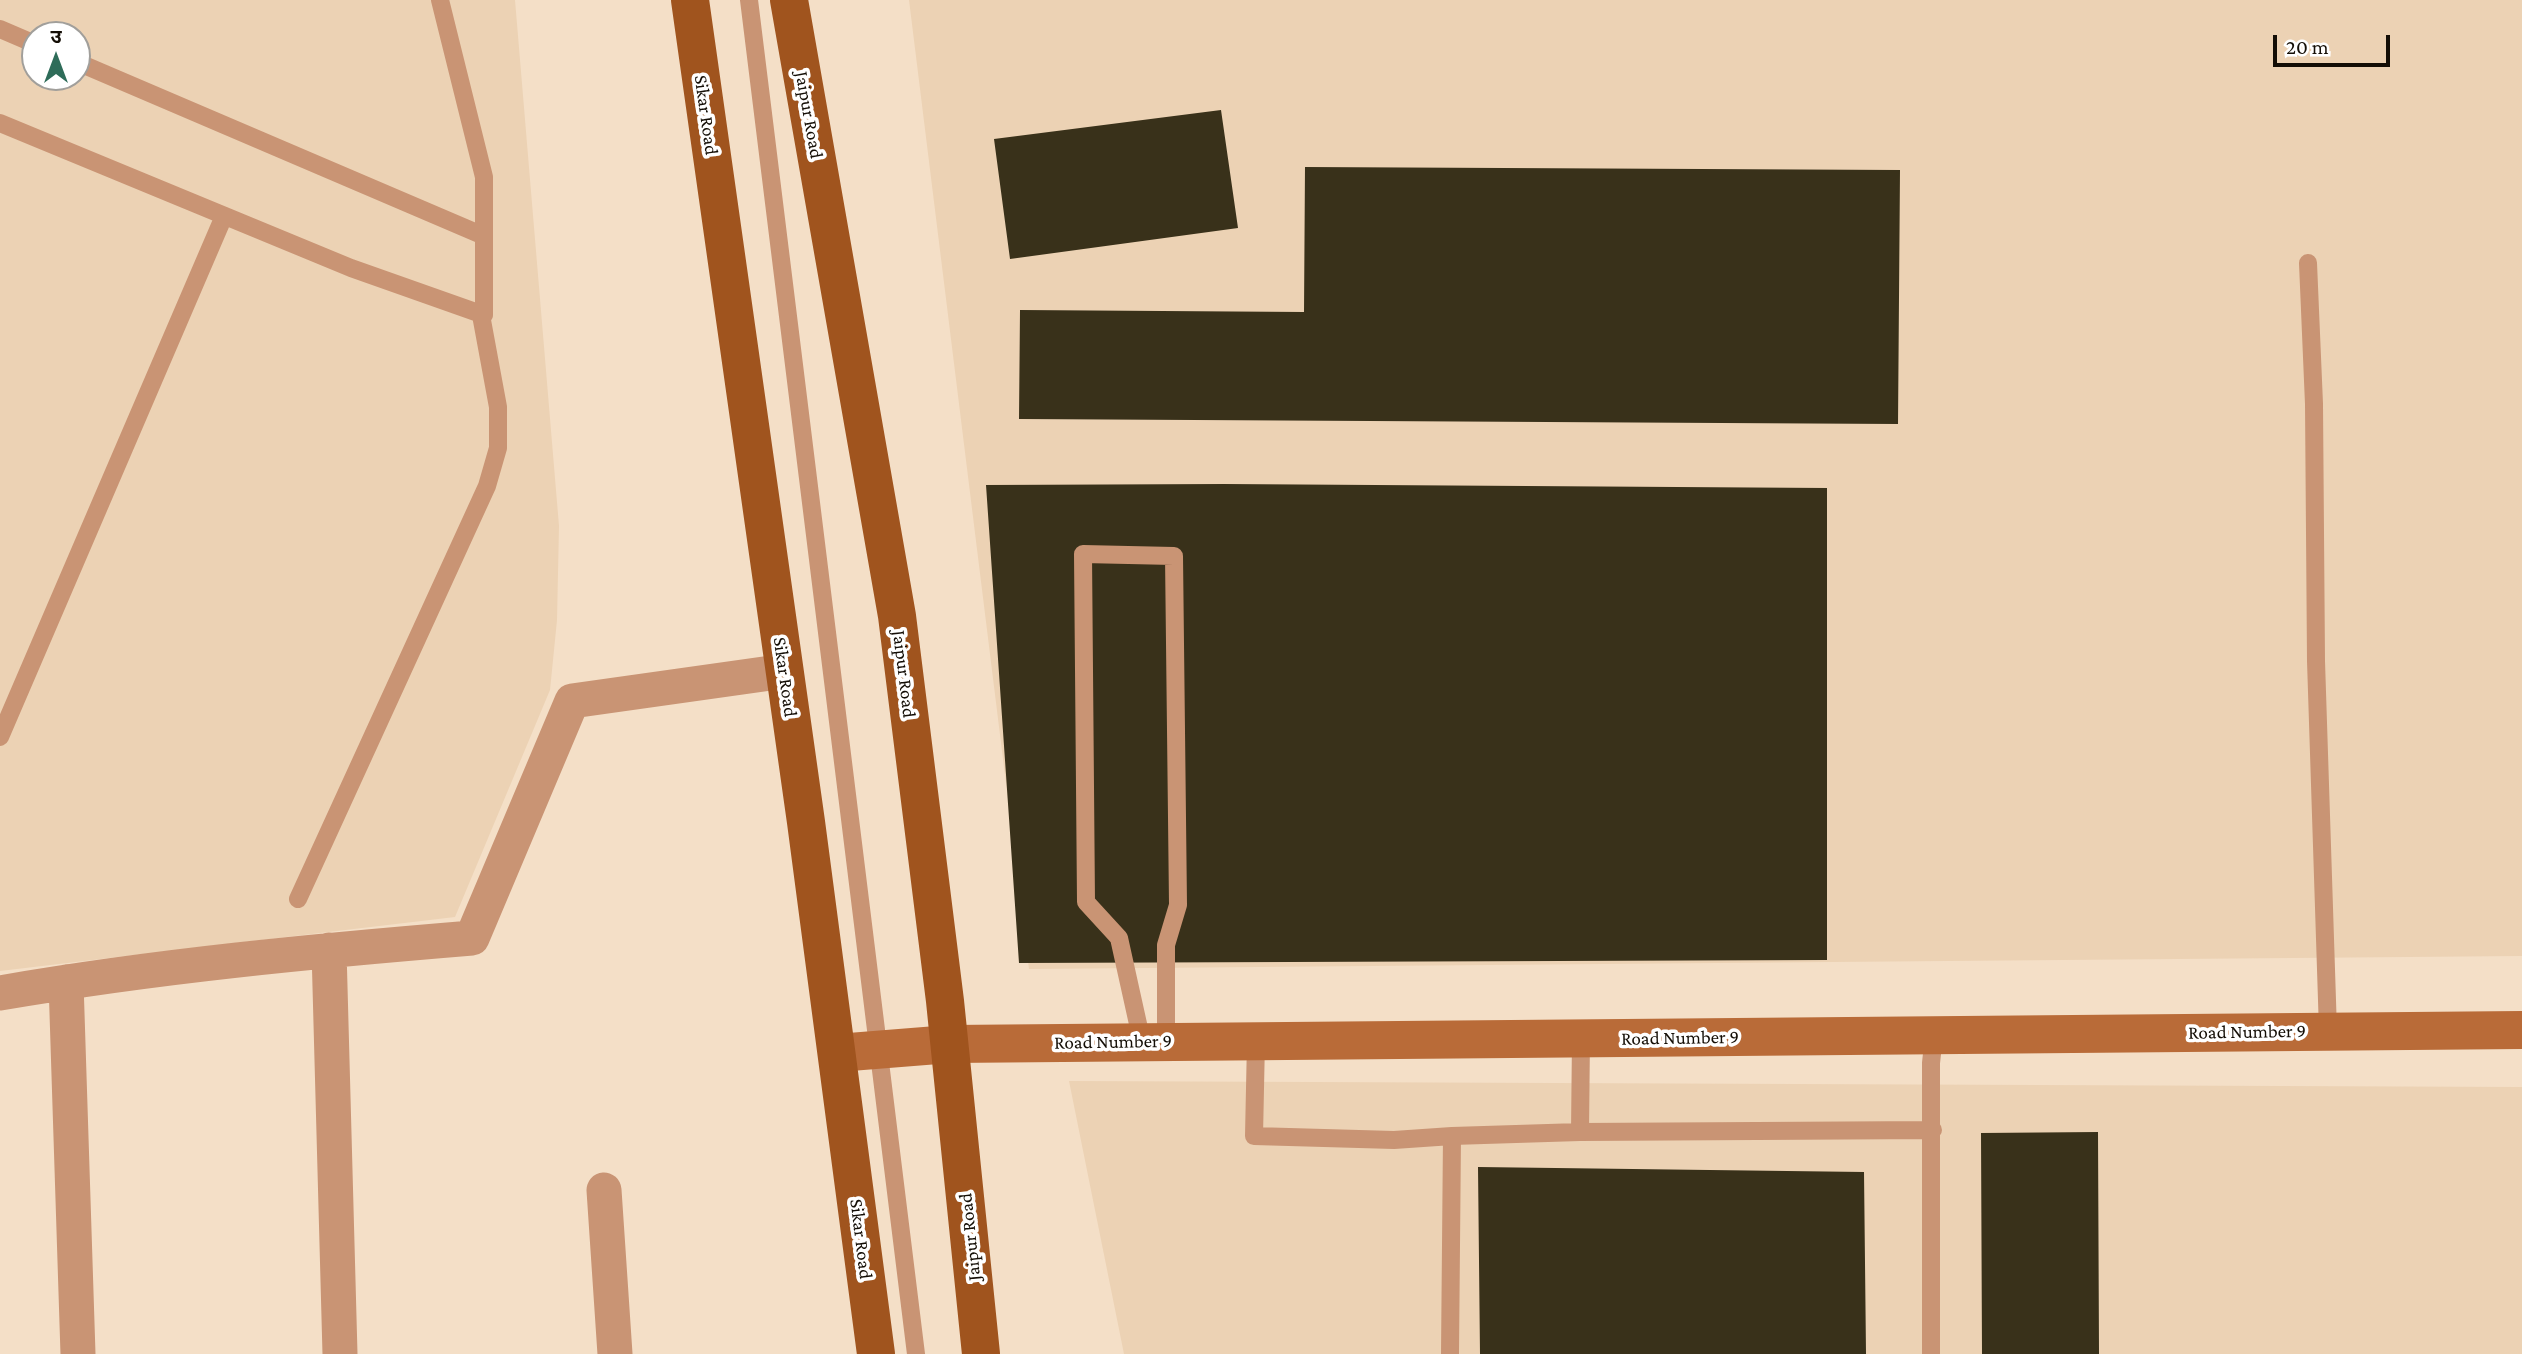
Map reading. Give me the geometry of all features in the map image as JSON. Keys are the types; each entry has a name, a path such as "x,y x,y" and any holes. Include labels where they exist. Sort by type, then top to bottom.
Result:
{"main road":[{"name":"Sikar Road","path":"690,0 785,671 876,1354"},
{"name":"Jaipur Road","path":"789,0 897,616 950,1044 981,1354"}],"street":[{"path":"0,993 66,982 329,950 472,938 572,701 785,671"},
{"path":"329,950 340,1354"},
{"path":"66,982 78,1354"},
{"name":"Road Number 9","path":"837,1053 950,1044 2522,1030"},
{"path":"604,1190 615,1354"}],"lane":[{"path":"298,899 486,486 498,447 498,407 481,315 484,177 440,0"},
{"path":"749,0 916,1354"},
{"path":"0,29 21,38"},
{"path":"91,68 484,236"},
{"path":"0,123 351,268 481,315"},
{"path":"0,737 224,216"},
{"path":"2308,263 2314,404 2316,661 2328,1031"},
{"path":"1083,554 1174,556 1178,905 1166,945 1154,1042 1119,938 1086,902 1083,554"},
{"path":"1931,1354 1933,1130 1930,1063 1934,1035"},
{"path":"1580,1132 1581,1038"},
{"path":"1255,1041 1254,1136 1394,1140 1580,1132 1933,1130"},
{"path":"1450,1354 1451,1136"}],"shaded area":[{"path":"0,0 515,0 559,526 557,620 550,690 455,917 0,971"},
{"path":"909,0 2522,0 2522,956 1029,969"},
{"path":"1069,1081 2522,1087 2522,1354 1124,1354"}],"building":[{"path":"1221,110 1238,228 1010,259 994,139"},
{"path":"1305,167 1900,170 1898,424 1019,419 1020,310 1304,312"},
{"path":"986,485 1827,488 1827,960 1019,963"},
{"path":"2098,1132 2099,1354 1982,1354 1981,1133"},
{"path":"1478,1167 1864,1172 1866,1354 1480,1354"}]}
